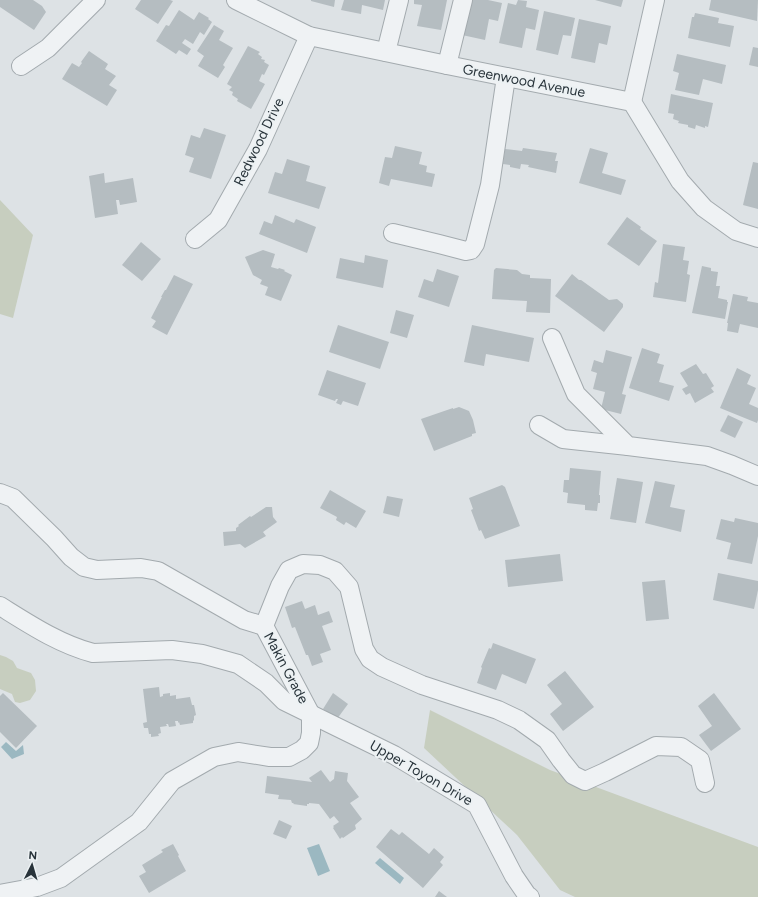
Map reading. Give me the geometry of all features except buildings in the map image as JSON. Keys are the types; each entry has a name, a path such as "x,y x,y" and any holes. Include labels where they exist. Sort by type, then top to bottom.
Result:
{"street":[{"path":"21,66 48,48 96,0"},
{"name":"Greenwood Avenue","path":"236,0 308,36 447,66 632,102"},
{"path":"386,52 399,0"},
{"path":"447,66 463,0"},
{"path":"655,0 632,102 680,181 704,208 736,230 758,238"},
{"name":"Redwood Drive","path":"195,238 218,220 258,149 308,36"},
{"path":"393,234 466,251 471,250 475,244 490,186 506,77"},
{"path":"552,338 576,394 628,446"},
{"path":"539,425 563,439 707,456 758,476"},
{"path":"0,493 13,498 71,557 84,567 97,570 141,568 158,571 244,620 264,626"},
{"name":"Makin Grade","path":"0,894 37,887 61,878 139,822 172,781 214,757 238,752 270,757 289,757 302,750 309,743 311,733 311,715 264,626 280,586 289,570 303,564 320,565 335,571 350,587 364,649 370,659 382,667 422,685 498,710 519,720 547,740 573,775 585,781 656,746 681,747 700,760 706,783"},
{"name":"Upper Toyon Drive","path":"0,606 39,631 82,650 93,653 172,650 202,654 238,664 266,683 284,701 394,755 477,805 514,876 530,897"}],"green space":[{"path":"0,200 33,235 13,318 0,314"},
{"path":"0,655 13,661 17,668 31,673 35,680 36,691 30,700 20,703 15,702 12,694 0,689"},
{"path":"430,710 550,770 758,847 758,897 575,897 560,890 517,835 424,748"}],"water":[{"path":"6,742 16,751 23,745 24,754 12,759 1,747"},
{"path":"319,844 330,871 318,876 307,848"},
{"path":"380,858 404,878 400,884 375,863"}]}
